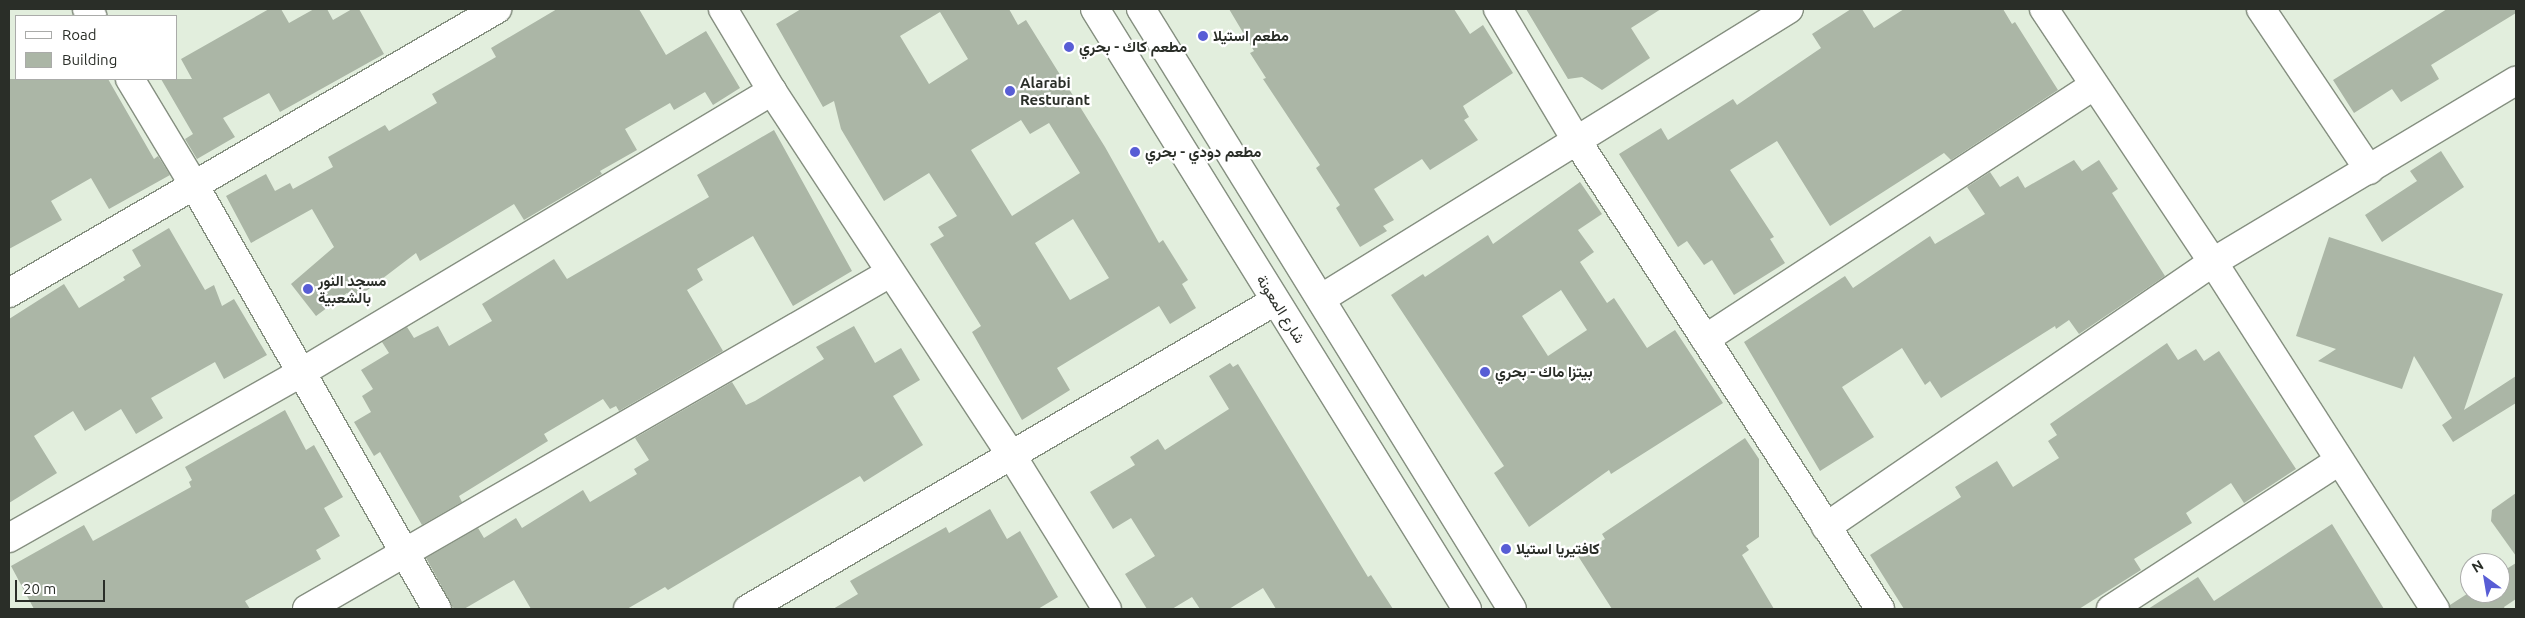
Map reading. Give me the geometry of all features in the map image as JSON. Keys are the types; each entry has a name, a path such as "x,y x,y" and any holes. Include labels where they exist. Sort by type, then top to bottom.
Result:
{"main road":[{"path":"9,293 497,9"},
{"path":"723,9 772,91 1012,456 1107,609"},
{"name":"شارع المعونة","path":"1095,9 1467,609"},
{"path":"1141,9 1322,298 1512,609"},
{"path":"1498,9 1575,138 1880,609"},
{"path":"1322,298 1575,138 1789,9"},
{"path":"2044,9 2093,86 2213,262 2434,609"},
{"path":"2261,9 2369,170"},
{"path":"131,80 194,185 437,609"},
{"path":"1826,527 2213,262 2516,81"},
{"path":"1705,339 2093,86"},
{"path":"9,538 302,372 772,91"},
{"path":"307,609 890,273"},
{"path":"748,609 1275,301"},
{"path":"2111,609 2339,461"}],"building":[{"path":"269,9 281,9 289,23 314,9 327,9 333,20 352,9 359,9 384,54 280,112 269,93 223,118 235,137 197,159 185,139 193,134 162,80 192,79 181,59"},
{"path":"557,9 639,9 666,55 706,31 740,88 713,105 705,92 674,110 670,103 625,129 637,150 600,171 602,174 524,220 514,204 420,261 416,253 353,301 347,293 316,316 291,284 334,247 312,209 251,243 226,196 266,174 275,191 290,183 293,189 333,167 328,157 385,125 389,131 437,103 432,94 496,57 491,48"},
{"path":"801,9 1009,9 1018,25 1026,20 1105,147 1159,243 1163,240 1188,280 1182,284 1196,308 1170,324 1159,306 1057,368 1070,390 1022,420 972,332 981,326 930,244 944,236 938,227 957,216 929,173 884,201 841,129 834,101 823,107 776,24","holes":["940,12 968,59 929,84 900,36","1021,120 1030,134 1049,123 1080,173 1012,216 971,150","1073,219 1109,278 1070,300 1035,243"]},
{"path":"1229,9 1454,9 1470,34 1483,25 1513,73 1463,106 1469,117 1464,120 1478,140 1430,170 1422,159 1374,189 1394,220 1383,226 1387,231 1360,247 1336,208 1340,205 1316,168 1320,165 1263,79 1266,78 1250,53 1254,51"},
{"path":"1526,9 1661,9 1631,28 1650,58 1602,90 1582,77 1568,79"},
{"path":"1851,9 1862,9 1874,28 1904,9 2003,9 2012,24 2015,22 2058,90 1951,160 1944,153 1830,226 1777,141 1730,170 1774,237 1770,239 1785,263 1734,295 1712,260 1704,265 1687,241 1678,247 1619,154 1661,128 1668,140 1733,99 1737,105 1821,48 1812,34"},
{"path":"2447,9 2516,9 2516,13 2431,65 2439,79 2401,102 2392,89 2354,113 2333,80"},
{"path":"9,79 109,80 154,159 158,156 170,175 109,209 91,178 51,201 62,220 9,249"},
{"path":"774,130 852,271 793,306 753,236 697,269 703,280 687,290 723,351 619,411 616,406 610,409 603,399 544,434 548,441 459,496 462,502 422,525 380,452 374,456 354,422 371,412 362,396 373,389 361,370 389,353 382,342 407,327 414,338 438,326 449,346 492,321 482,304 554,259 567,279 709,197 697,175"},
{"path":"2441,151 2464,187 2382,242 2365,215 2417,181 2410,171"},
{"path":"2074,160 2082,171 2099,160 2118,189 2112,193 2165,276 2079,334 2069,320 2056,329 2055,326 1941,398 1930,381 1925,385 1902,348 1842,387 1874,437 1820,471 1744,342 1845,276 1853,288 1930,236 1935,244 1985,214 1967,187 1990,172 2000,187 2018,176 2025,188"},
{"path":"1580,182 1602,214 1578,230 1594,252 1580,262 1607,303 1614,298 1647,348 1675,330 1723,403 1611,474 1609,470 1529,527 1494,473 1504,466 1391,295 1423,274 1425,277 1488,235 1493,244","holes":["1561,290 1587,330 1548,356 1522,316"]},
{"path":"169,228 205,290 214,285 222,306 234,299 267,355 224,379 215,362 151,398 163,418 136,434 121,409 85,431 73,411 34,436 57,473 9,503 9,319 64,284 79,308 125,280 123,277 141,266 132,250"},
{"path":"2329,237 2503,294 2464,410 2516,376 2516,403 2453,442 2442,425 2452,418 2414,356 2402,389 2318,361 2336,349 2296,336"},
{"path":"854,326 875,363 901,348 920,380 893,396 923,445 864,482 860,476 668,590 665,587 627,609 531,609 514,580 464,609 454,609 426,558 478,528 484,538 516,518 522,528 583,490 590,502 637,474 634,469 649,460 635,438 732,382 746,405 755,401 824,359 816,347"},
{"path":"2167,343 2178,360 2196,349 2204,361 2219,351 2296,469 2244,503 2231,483 2186,513 2192,523 2134,559 2141,570 2079,609 1904,609 1870,555 1961,497 1955,487 1997,461 2013,487 2059,458 2048,441 2057,435 2050,424"},
{"path":"1230,363 1233,367 1238,364 1368,577 1371,575 1393,609 1276,609 1263,588 1229,609 1200,609 1192,597 1172,609 1147,609 1125,574 1155,556 1131,518 1113,529 1090,492 1135,465 1130,457 1158,439 1165,450 1229,409 1209,376"},
{"path":"285,410 306,450 314,445 343,497 324,508 340,536 316,550 321,559 245,601 250,609 34,609 11,566 84,525 93,541 191,487 189,482 192,480 185,467"},
{"path":"1745,438 1759,459 1759,537 1746,546 1749,550 1742,555 1774,609 1612,609 1578,556 1605,539 1602,534"},
{"path":"2516,493 2516,556 2491,521 2492,510"},
{"path":"990,509 1007,539 1020,531 1058,597 1038,609 833,609 858,594 850,581 946,527 949,533"},
{"path":"2332,524 2384,609 2148,609 2198,577 2214,601"},
{"path":"2516,563 2516,599 2510,603 2510,567"},
{"path":"2460,598 2460,603 2510,603 2504,607 2505,609 2450,609 2450,605"}],"place":[{"name":"مطعم استيلا","path":"1203,36"},
{"name":"مطعم كاك - بحري","path":"1069,47"},
{"name":"Alarabi Resturant","path":"1010,91"},
{"name":"مطعم دودي - بحري","path":"1135,152"},
{"name":"مسجد النور بالشعبية","path":"308,289"},
{"name":"بيتزا ماك - بحري","path":"1485,372"},
{"name":"كافتيريا استيلا","path":"1506,549"}]}
